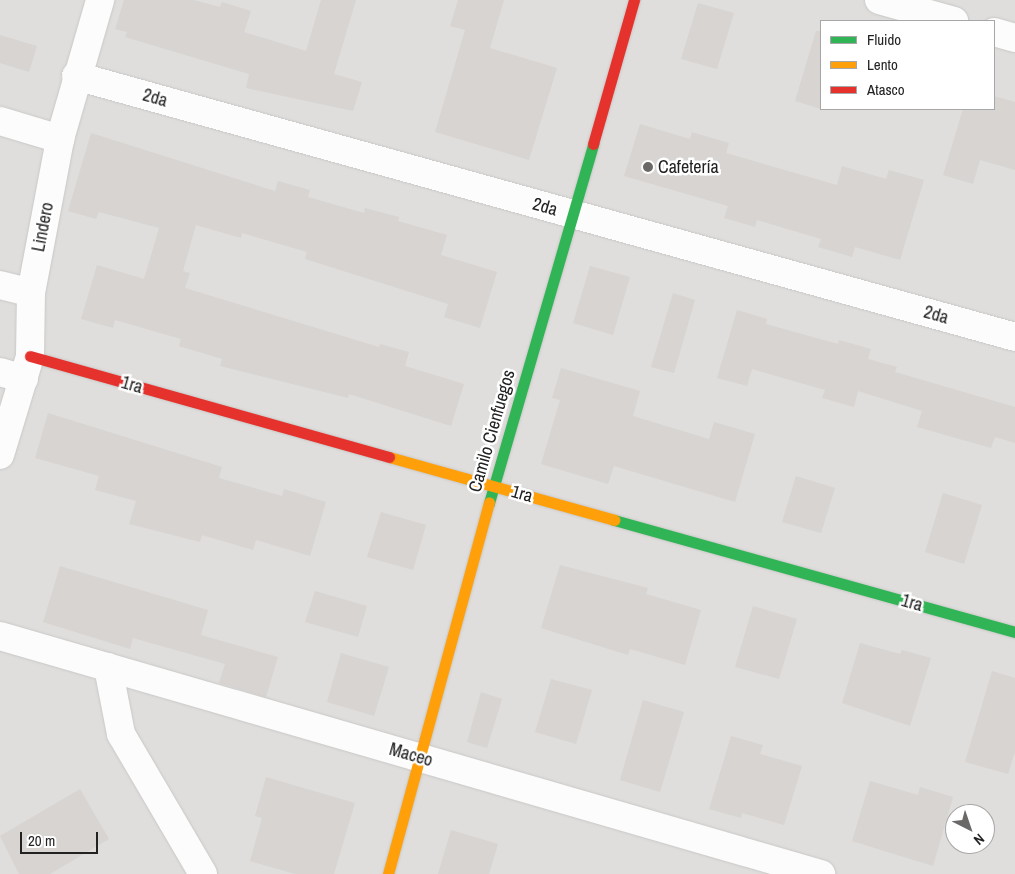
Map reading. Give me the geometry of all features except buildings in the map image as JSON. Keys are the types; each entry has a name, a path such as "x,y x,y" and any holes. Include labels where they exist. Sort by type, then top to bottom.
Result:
{"street":[{"name":"Lindero","path":"0,455 18,369 60,138 76,76 100,0"},
{"name":"Camilo Cienfuegos","path":"388,874 494,486 634,0"},
{"path":"879,0 950,20"},
{"path":"995,32 1015,38"},
{"name":"2da","path":"76,76 1015,337"},
{"path":"0,120 60,138"},
{"path":"0,285 31,293"},
{"name":"1ra","path":"18,369 494,486 1015,632"},
{"name":"Maceo","path":"0,636 822,874"},
{"path":"108,667 121,734 203,874"}],"shaded area":[{"path":"0,0 1015,0 1015,874 0,874"}],"traffic: fast":[{"path":"489,503 593,144"},
{"path":"614,520 1015,632"}],"traffic: slow":[{"path":"389,457 614,520"},
{"path":"388,874 489,503"}],"traffic: jam":[{"path":"593,144 634,0"},
{"path":"30,356 389,457"}],"place":[{"name":"Cafetería","path":"648,167"}]}
